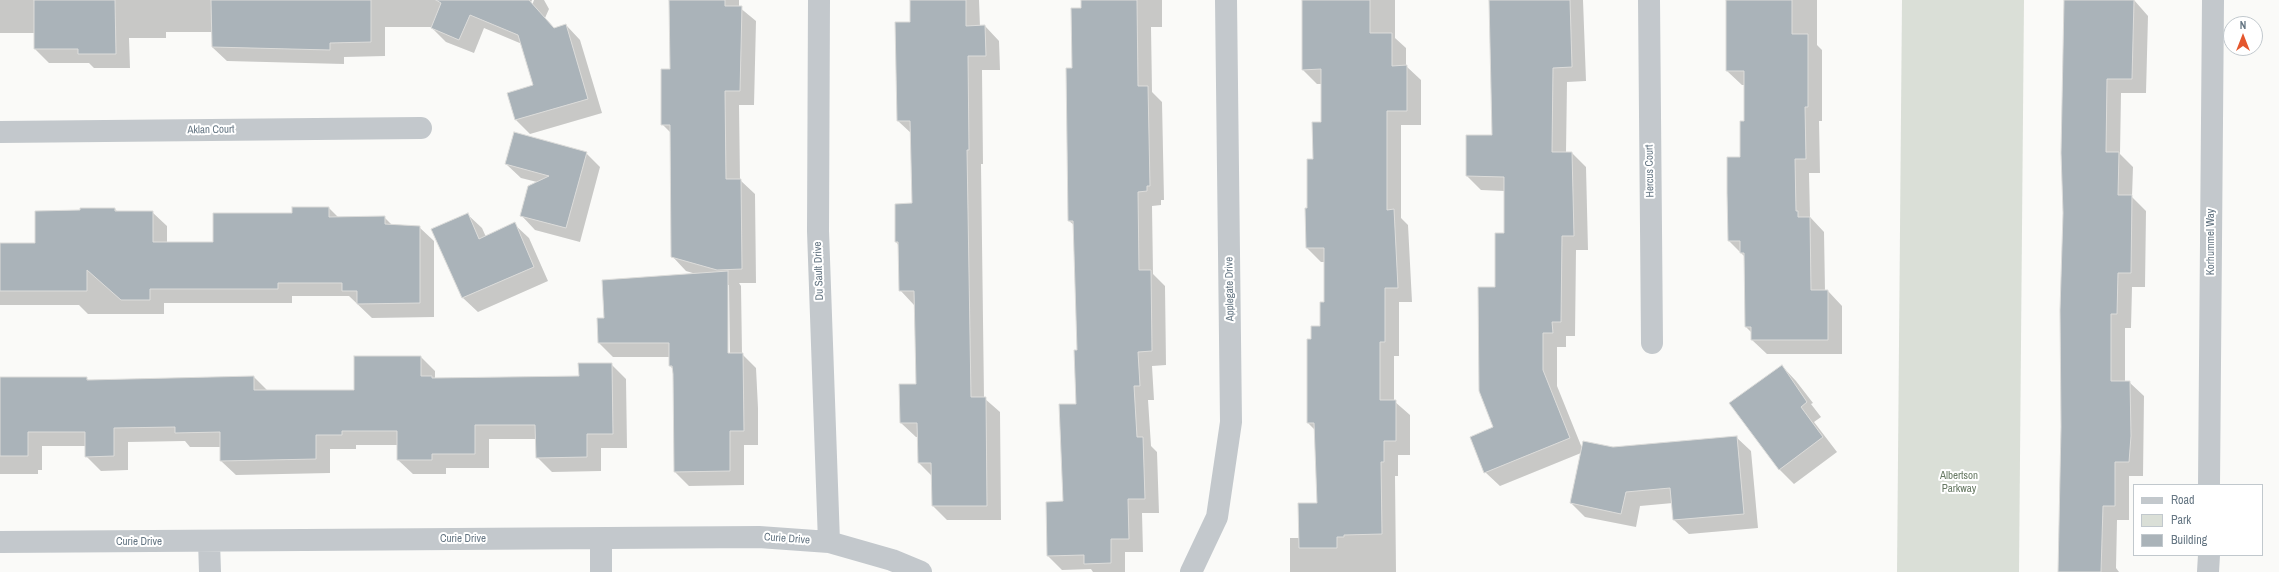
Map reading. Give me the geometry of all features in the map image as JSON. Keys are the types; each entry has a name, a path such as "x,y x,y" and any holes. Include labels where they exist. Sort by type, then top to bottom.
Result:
{"street":[{"name":"Du Sault Drive","path":"819,0 818,231 829,542"},
{"name":"Applegate Drive","path":"1191,572 1217,516 1231,422 1226,0"},
{"name":"Hercus Court","path":"1649,0 1652,343"},
{"name":"Korhummel Way","path":"2209,484 2213,0"},
{"name":"Aklan Court","path":"0,132 421,128"},
{"name":"Curie Drive","path":"0,542 759,537 829,542 892,560 920,572"},
{"path":"601,538 601,572"},
{"path":"209,541 210,572"},
{"path":"2208,572 2209,556"}],"green space":[{"name":"Albertson Parkway","path":"1902,0 2024,0 2019,572 1897,572"}],"building":[{"path":"34,0 115,0 116,54 78,54 78,49 34,49"},
{"path":"211,0 371,0 371,42 330,43 330,50 212,47"},
{"path":"436,0 529,0 554,28 566,24 588,99 515,120 507,93 533,85 518,35 470,15 459,40 431,28 441,3"},
{"path":"669,0 725,0 725,6 742,6 740,91 725,91 726,179 741,179 742,269 717,270 671,257 670,125 661,125 661,69 670,69"},
{"path":"910,0 966,0 966,26 985,25 986,56 968,56 969,150 967,150 971,397 986,397 987,506 932,506 931,463 918,463 917,423 900,423 899,384 916,384 914,291 899,291 898,242 895,242 895,204 912,203 910,121 897,121 895,22 910,22"},
{"path":"1081,0 1137,0 1138,86 1148,86 1150,186 1147,186 1147,191 1138,192 1139,270 1151,270 1152,351 1138,352 1140,386 1134,386 1137,437 1143,437 1145,499 1128,499 1129,539 1111,539 1111,563 1084,564 1084,555 1047,556 1046,502 1063,501 1059,404 1076,404 1074,350 1077,350 1073,221 1068,221 1066,68 1072,68 1071,8 1081,8"},
{"path":"1302,0 1370,0 1370,33 1392,33 1392,66 1407,65 1407,111 1387,111 1387,210 1394,209 1398,288 1385,288 1385,342 1380,342 1380,400 1396,400 1396,441 1384,441 1384,462 1381,462 1382,534 1344,535 1344,537 1337,537 1337,548 1299,548 1298,503 1317,503 1314,423 1307,423 1307,339 1311,339 1311,326 1320,326 1320,302 1324,302 1324,248 1306,248 1305,208 1307,208 1307,159 1313,159 1312,122 1321,122 1321,69 1302,70"},
{"path":"1489,0 1570,0 1572,67 1553,68 1552,152 1572,152 1574,236 1562,236 1561,322 1552,322 1553,333 1543,333 1543,370 1570,438 1484,473 1470,437 1493,427 1479,391 1478,287 1495,287 1495,233 1504,233 1504,177 1466,176 1466,135 1492,135"},
{"path":"1726,0 1792,0 1792,34 1808,34 1808,107 1805,107 1806,159 1795,159 1796,211 1798,211 1798,217 1810,217 1811,290 1828,290 1828,340 1751,340 1751,327 1745,327 1744,253 1740,253 1740,241 1728,241 1727,193 1727,157 1740,157 1740,121 1744,121 1744,71 1726,71"},
{"path":"2064,0 2134,0 2132,79 2107,79 2106,152 2119,152 2118,195 2132,195 2131,273 2118,273 2117,314 2111,314 2111,381 2130,381 2131,436 2129,462 2115,462 2115,506 2103,506 2101,572 2058,572 2061,427 2060,310 2063,213 2061,153"},
{"path":"514,132 587,152 566,228 520,216 528,186 549,176 505,164"},
{"path":"292,207 329,207 329,217 385,216 385,224 420,226 420,303 357,304 357,291 342,291 342,283 278,283 278,289 150,289 150,300 121,300 87,270 87,291 0,291 0,243 35,243 35,211 80,210 80,208 115,208 115,211 153,211 153,242 213,242 213,213 292,213"},
{"path":"468,213 479,239 515,222 534,267 462,298 431,229"},
{"path":"728,271 728,353 743,353 744,431 730,431 730,471 674,472 673,374 672,366 669,366 669,343 598,343 597,318 604,318 602,280"},
{"path":"354,356 421,356 421,376 432,376 432,378 579,376 578,363 612,363 613,434 587,434 587,457 536,458 535,425 475,425 475,454 432,454 432,460 397,460 397,431 342,431 342,435 316,435 316,459 220,461 220,432 175,433 175,427 114,428 114,456 85,457 85,432 28,432 28,456 0,456 0,377 87,377 87,380 254,376 254,390 354,390"},
{"path":"1782,365 1807,402 1801,407 1823,437 1779,470 1729,403"},
{"path":"1737,436 1744,514 1673,520 1670,488 1626,492 1621,514 1570,503 1583,441 1613,447"}]}
